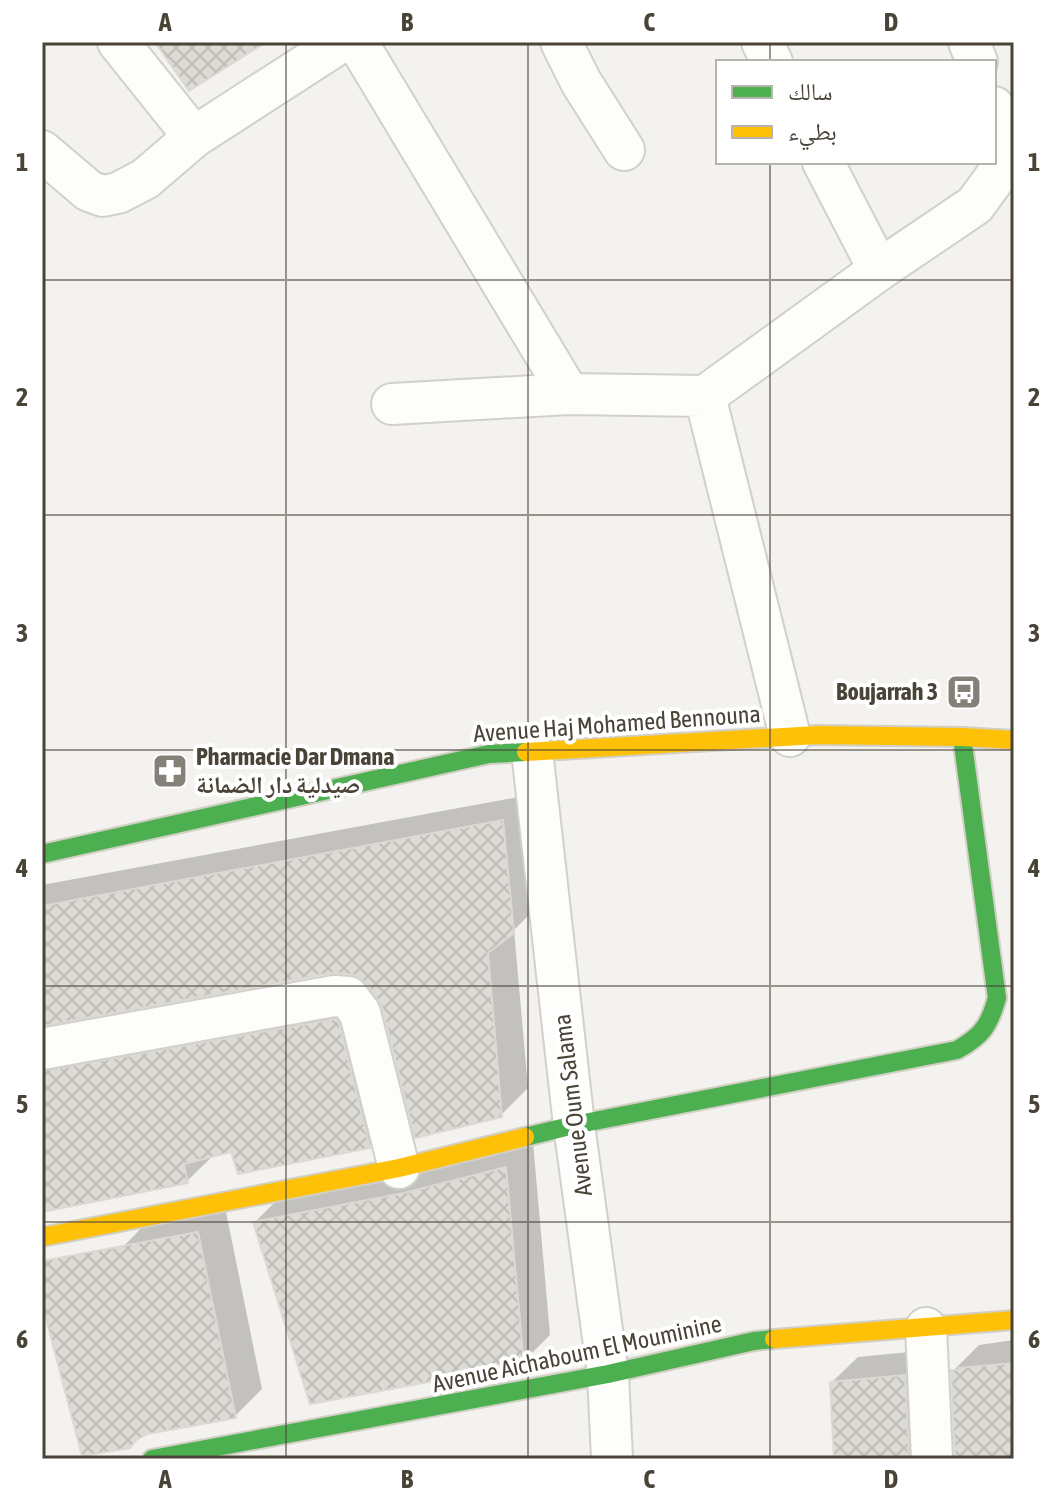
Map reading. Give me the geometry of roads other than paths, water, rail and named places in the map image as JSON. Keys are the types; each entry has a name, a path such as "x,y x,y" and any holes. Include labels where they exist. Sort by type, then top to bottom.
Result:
{"street":[{"path":"118,42 194,137"},
{"path":"42,151 89,191 103,196 118,193 145,179 194,137 341,42"},
{"path":"357,42 569,394"},
{"path":"561,42 581,82 624,150"},
{"path":"762,42 771,60"},
{"path":"392,404 569,394 705,396 975,205 999,172 1003,130 996,112"},
{"path":"824,164 879,270"},
{"path":"705,396 790,736"},
{"name":"Avenue Haj Mohamed Bennouna","path":"42,854 489,754 790,736 1014,740"},
{"path":"42,1237 399,1168 574,1125 957,1050 975,1040 991,1023 997,998 962,737"},
{"name":"Avenue Oum Salama","path":"532,751 574,1125 608,1374 612,1459"},
{"path":"42,1049 334,996 348,997 360,1013 399,1168"},
{"name":"Avenue Aichaboum El Mouminine","path":"152,1459 292,1447 754,1341 1014,1320"},
{"path":"926,1328 932,1459"}],"place":[{"name":"Boujarrah 3","path":"964,692"},
{"name":"Pharmacie Dar Dmana صيدلية دار الضمانة","path":"170,771"}]}
